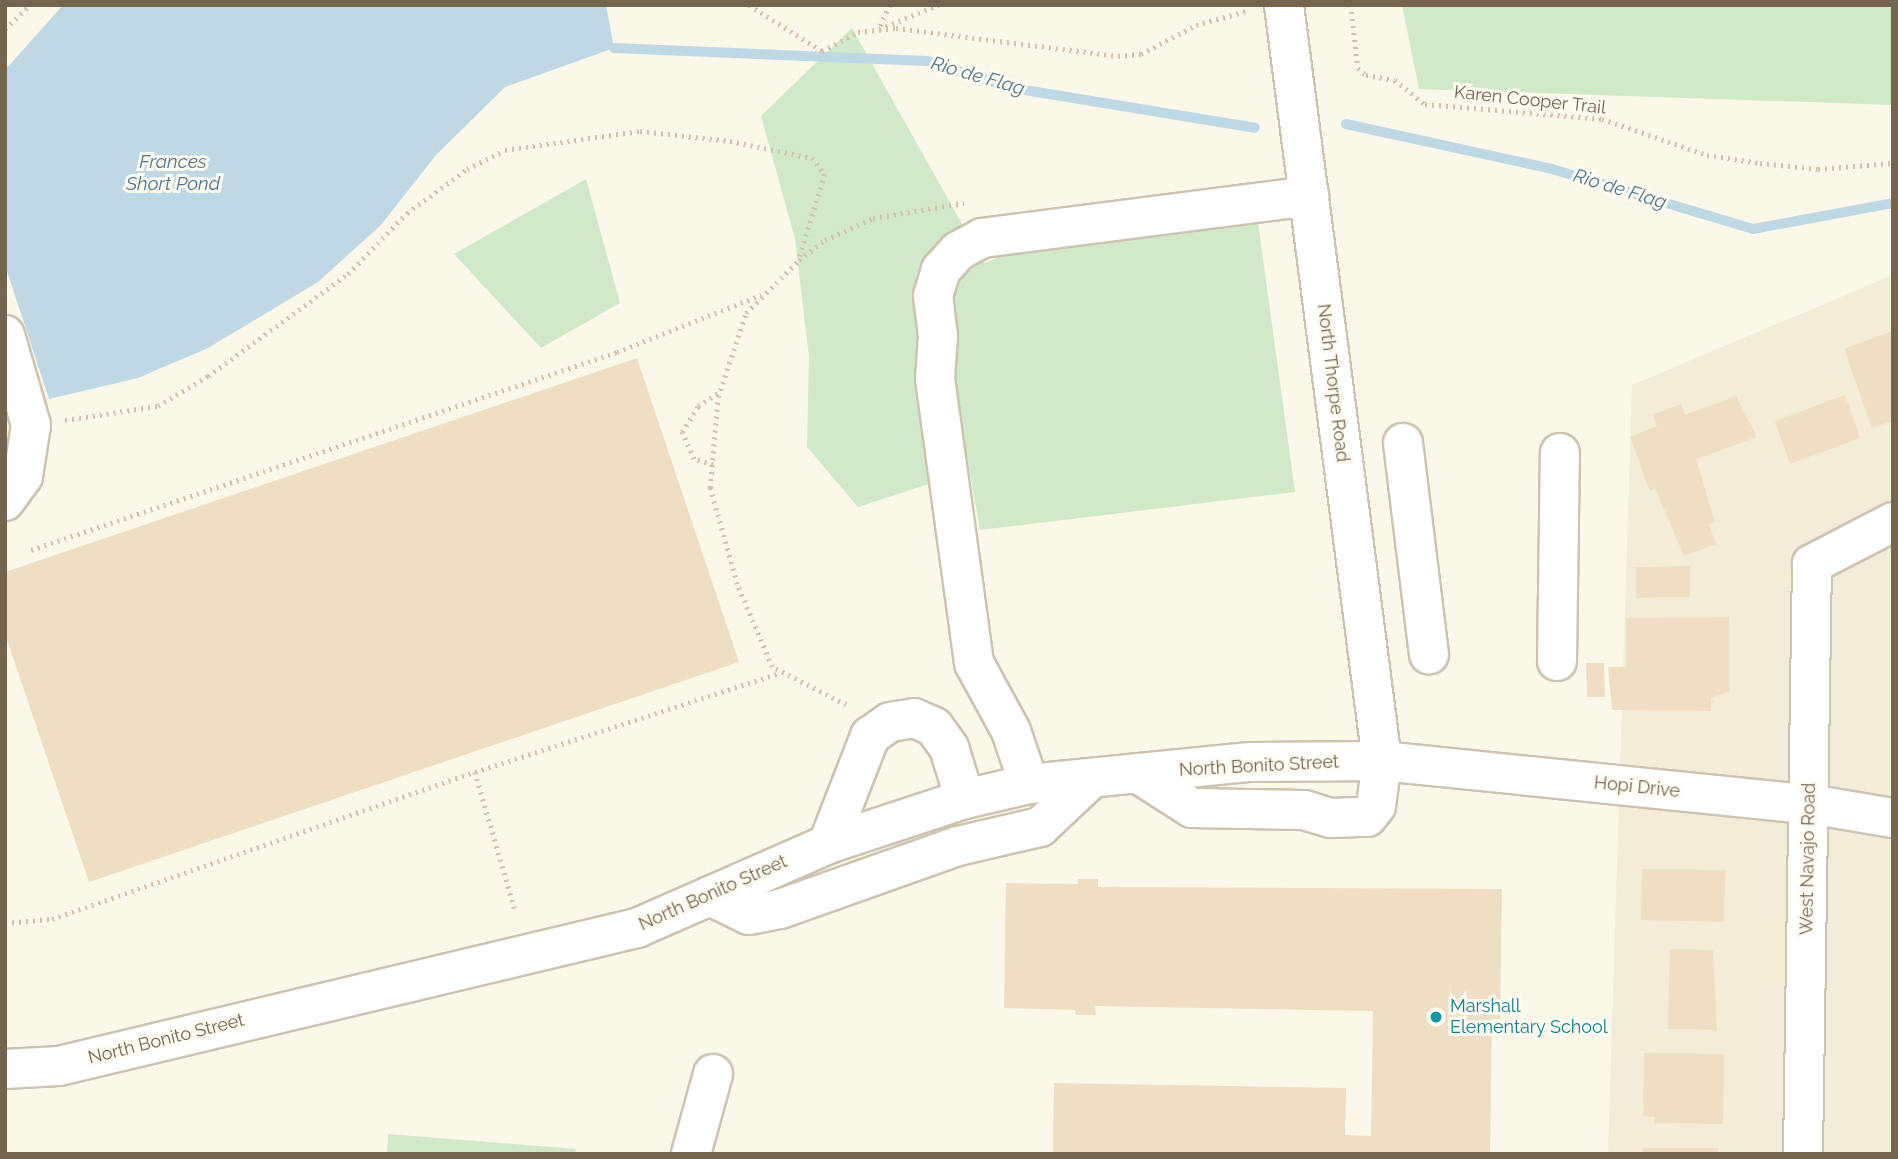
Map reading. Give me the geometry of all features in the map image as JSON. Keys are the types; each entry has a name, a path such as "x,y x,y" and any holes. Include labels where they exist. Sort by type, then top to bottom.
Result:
{"street":[{"name":"North Thorpe Road","path":"1137,773 1192,808 1249,806 1304,810 1331,818 1367,817 1376,806 1382,761 1284,5"},
{"path":"1030,783 1011,731 974,663 935,379 938,337 933,296 941,270 958,251 982,238 1309,196"},
{"path":"5,335 31,425 23,476 5,501"},
{"path":"1558,661 1560,453"},
{"path":"1347,488 1405,462 1429,654"},
{"name":"West Navajo Road","path":"1802,1154 1812,564 1893,522"},
{"path":"828,844 870,736 890,722 914,718 934,727 949,748 965,799"},
{"name":"North Bonito Street","path":"5,1069 59,1066 351,993 637,928 828,844 965,799 1030,783 1250,762 1382,761"},
{"name":"Hopi Drive","path":"1382,761 1809,804 1893,818"},
{"path":"710,896 749,915 780,909 958,846 1040,827 1092,778"},
{"path":"691,1154 713,1074"}],"path":[{"path":"5,29 30,5"},
{"path":"749,5 822,51 858,32 896,28 1118,56 1141,54 1196,26 1242,12"},
{"path":"879,29 890,5"},
{"path":"879,29 938,5"},
{"name":"Karen Cooper Trail","path":"1351,5 1358,68 1366,75 1395,80 1424,104 1602,119 1707,155 1760,163 1818,169 1893,163"},
{"path":"31,425 158,406 208,376 340,280 407,213 467,169 505,150 640,131 730,141 812,158 825,174 799,260"},
{"path":"846,705 772,667 723,545 710,488 719,393 746,313 761,295 825,240 873,218 974,202"},
{"path":"31,550 617,352 761,295"},
{"path":"713,465 694,458 682,432 698,407 719,393"},
{"path":"5,923 52,919 475,772 780,673"},
{"path":"475,772 515,911"}],"shaded area":[{"path":"1893,275 1893,1154 1608,1154 1632,385"}],"green space":[{"path":"1402,5 1893,5 1893,105 1419,89"},
{"path":"852,28 984,263 1007,254 1258,222 1295,492 980,530 965,446 932,483 858,507 807,447 809,357 795,239 761,116"},
{"path":"586,179 620,303 541,348 454,254"},
{"path":"388,1134 576,1149 575,1154 387,1154"}],"water":[{"name":"Frances Short Pond","path":"63,5 606,5 614,48 505,87 436,155 381,225 318,282 208,348 138,378 49,399 5,265 5,70"}],"building":[{"path":"1893,331 1893,421 1872,428 1844,349"},
{"path":"637,358 739,662 89,882 5,634 5,572"},
{"path":"1845,395 1860,438 1790,464 1775,421"},
{"path":"1736,396 1757,437 1696,459 1715,522 1709,524 1716,544 1684,556 1655,488 1650,491 1630,437 1657,426 1653,415 1681,404 1685,415"},
{"path":"1690,566 1690,597 1636,598 1636,567"},
{"path":"1729,617 1729,691 1711,698 1711,711 1612,710 1608,667 1626,667 1626,618"},
{"path":"1586,663 1604,663 1605,697 1587,697"},
{"path":"1642,869 1725,870 1724,922 1641,920"},
{"name":"Marshall Elementary School","path":"1078,879 1098,879 1098,887 1502,889 1500,1019 1492,1019 1490,1154 1053,1154 1054,1083 1346,1088 1345,1135 1371,1136 1373,1011 1095,1006 1096,1015 1076,1015 1075,1010 1004,1008 1006,883 1078,884"},
{"path":"1670,949 1713,950 1717,1030 1668,1029"},
{"path":"1644,1053 1724,1054 1723,1124 1655,1123 1655,1117 1643,1116"},
{"path":"1643,1148 1718,1148 1718,1154 1643,1154"}],"waterway":[{"name":"Rio de Flag","path":"614,48 927,61 1012,88 1255,128"},
{"name":"Rio de Flag","path":"1346,124 1552,169 1753,229 1893,203"}],"place":[{"name":"Marshall Elementary School","path":"1436,1017"}]}
